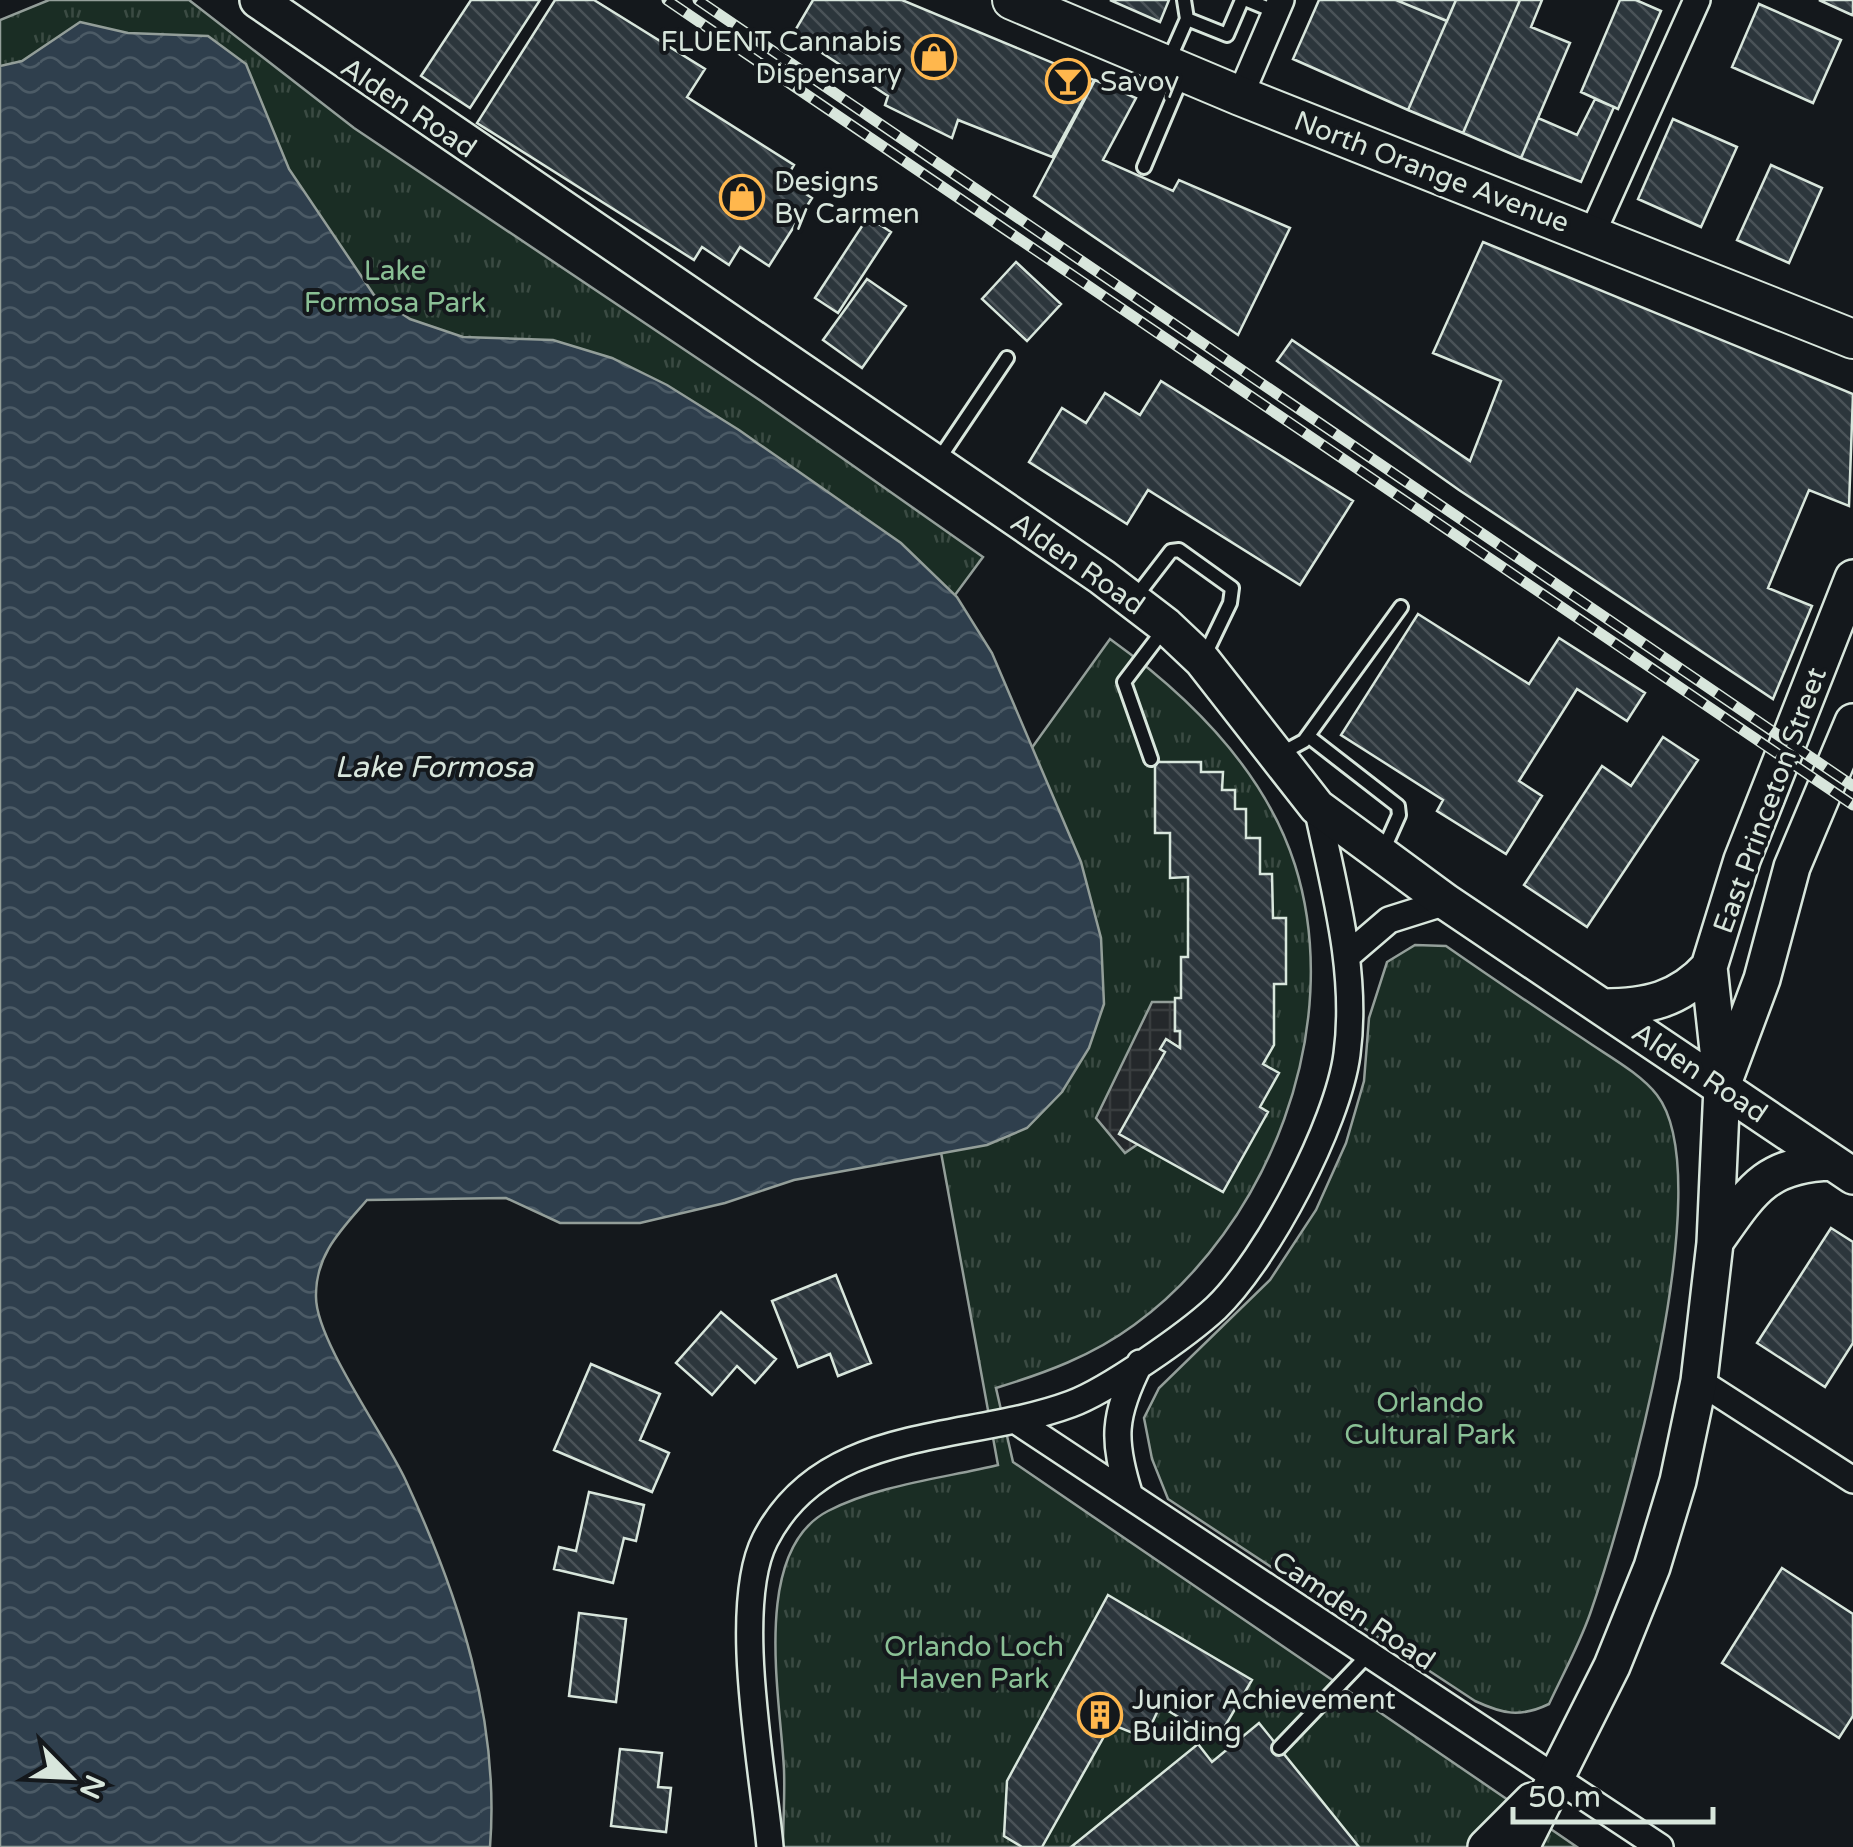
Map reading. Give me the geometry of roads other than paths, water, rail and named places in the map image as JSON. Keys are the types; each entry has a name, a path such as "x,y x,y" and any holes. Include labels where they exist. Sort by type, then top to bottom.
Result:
{"main road":[{"name":"North Orange Avenue","path":"1029,3 1240,96 1853,339"}],"street":[{"name":"Alden Road","path":"258,0 1133,601 1202,660 1317,807 1446,902 1843,1169"},
{"path":"1592,234 1696,0"},
{"path":"1240,96 1279,6"},
{"name":"East Princeton Street","path":"1521,1847 1612,1666 1652,1567 1678,1481 1699,1381 1714,1243 1722,1086 1709,966 1742,860 1853,578"},
{"name":"East Princeton Street","path":"1722,1086 1762,979 1792,866 1853,722"},
{"path":"770,1847 748,1630 751,1576 765,1539 796,1496 832,1466 912,1438 1016,1420 1075,1403 1141,1362 1216,1308 1270,1238 1300,1181 1330,1112 1347,1055 1348,956 1317,807"},
{"path":"1348,956 1389,920 1446,902"},
{"path":"1603,1007 1638,1007 1673,998 1692,986 1709,966"},
{"path":"1714,1243 1752,1189 1778,1170 1843,1169"},
{"path":"1130,1496 1116,1428 1120,1403 1141,1362"},
{"path":"1699,1381 1853,1480"},
{"name":"Camden Road","path":"1016,1420 1660,1847"},
{"name":"East Princeton Street","path":"1486,1847 1554,1779"}],"lane":[{"path":"1144,167 1176,68 1187,18 1184,0"},
{"path":"1187,18 1228,35 1245,0 1279,6"},
{"path":"936,464 1008,358"},
{"path":"1133,601 1171,550 1179,550 1232,588 1230,603 1202,660"},
{"path":"1278,755 1308,736 1401,607"},
{"path":"1152,760 1124,682 1166,626"},
{"path":"1308,736 1398,806 1396,825 1381,854"},
{"path":"1280,1748 1368,1656"}],"water":[{"name":"Lake Formosa","path":"80,22 128,33 208,36 246,64 289,169 374,295 410,319 463,337 553,340 612,358 667,385 739,430 901,543 957,597 992,653 1081,862 1101,938 1104,1004 1089,1048 1062,1092 1027,1128 987,1145 794,1180 725,1203 640,1223 560,1223 506,1198 367,1200 331,1244 317,1282 319,1316 339,1363 406,1481 443,1569 472,1660 489,1752 490,1847 0,1847 0,66 22,61"}],"railway":[{"path":"667,0 1853,805"},
{"path":"698,0 1853,786"}],"place":[{"name":"FLUENT Cannabis Dispensary","path":"934,57"},
{"name":"Savoy","path":"1068,81"},
{"name":"Designs By Carmen","path":"742,197"},
{"name":"Junior Achievement Building","path":"1100,1715"}],"park label":[{"name":"Lake Formosa Park","path":"395,286"},
{"name":"Orlando Cultural Park","path":"1430,1418"},
{"name":"Orlando Loch Haven Park","path":"974,1662"}]}
